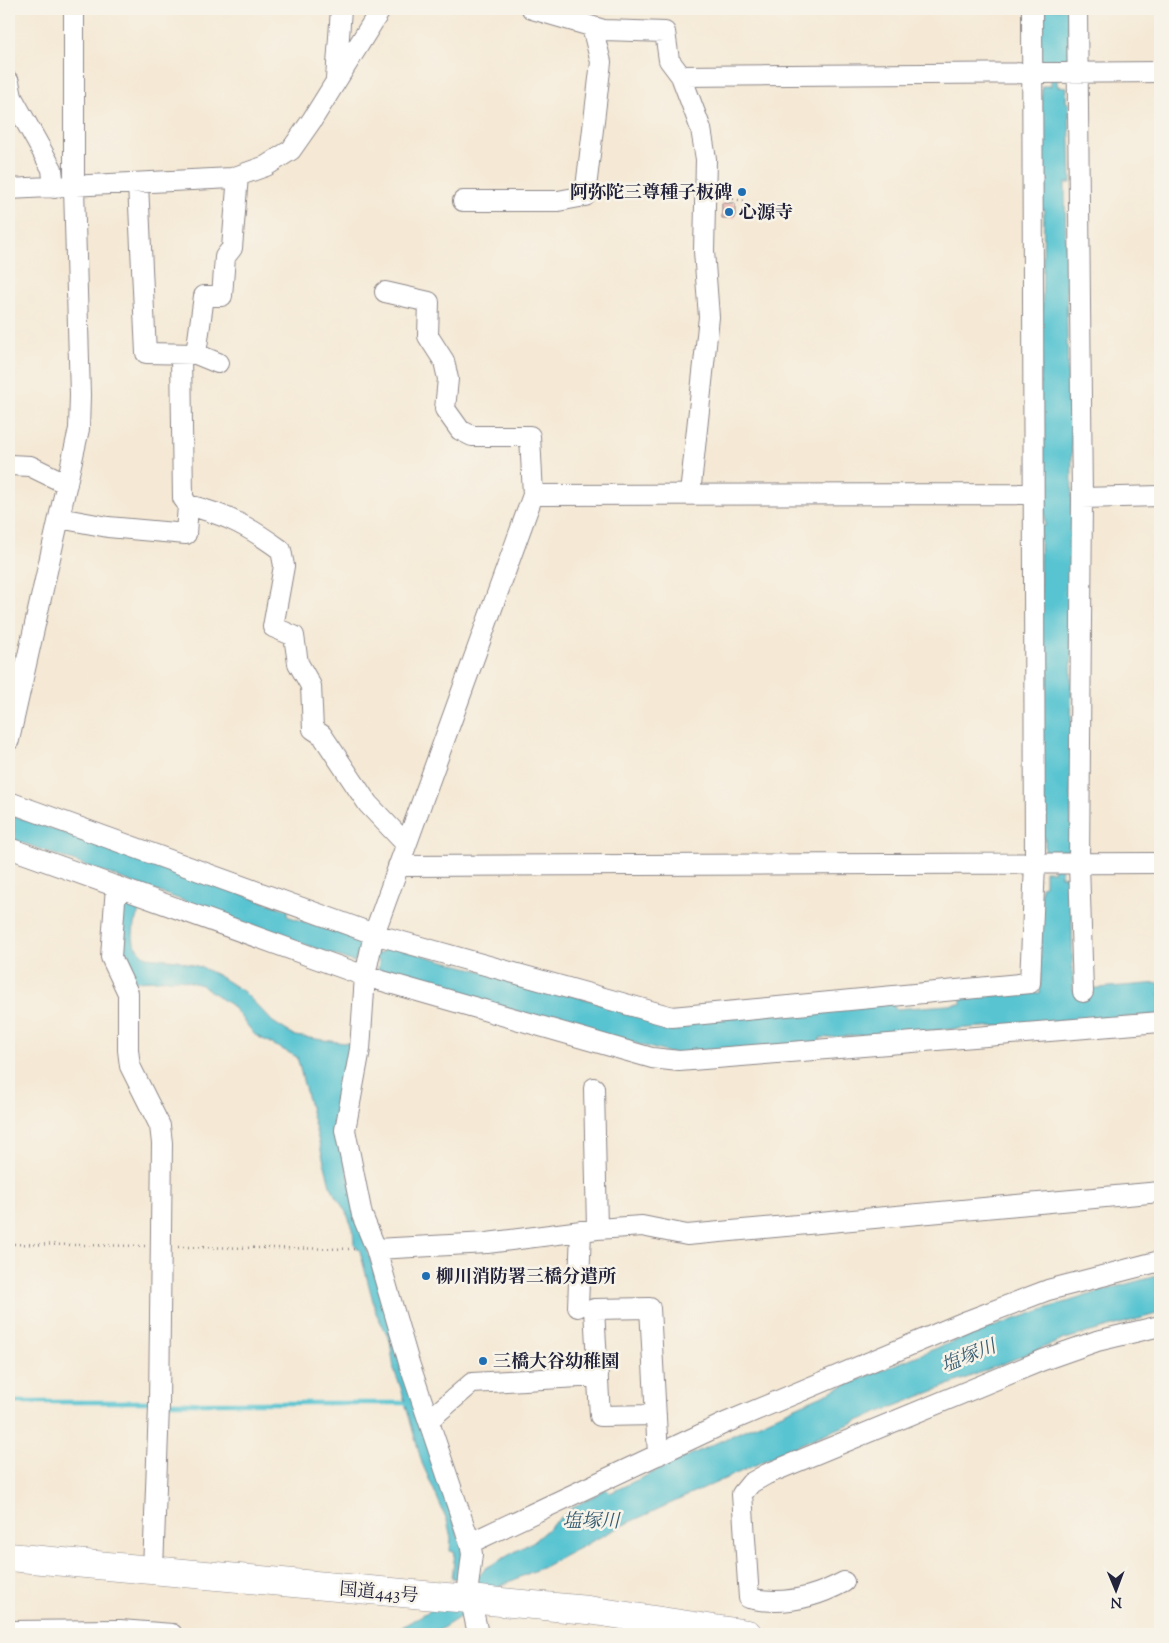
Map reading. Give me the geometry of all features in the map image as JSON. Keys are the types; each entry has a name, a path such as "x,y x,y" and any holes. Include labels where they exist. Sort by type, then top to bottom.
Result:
{"highway":[{"name":"国道443号","path":"9,1557 153,1570 475,1611 588,1610 687,1630 748,1634"}],"street":[{"path":"9,740 79,429 80,395 64,188 74,9"},
{"path":"336,82 341,9"},
{"path":"9,190 138,184 238,176 266,166 291,150 381,9"},
{"path":"532,9 586,20 604,30 665,32 669,60 681,76 701,129 706,158 704,251 709,317 690,494"},
{"path":"9,802 374,934 672,1018 1030,983 1035,864 1032,9"},
{"path":"1077,9 1082,498 1079,864 1083,992"},
{"path":"463,201 558,201 585,196 601,62 586,20"},
{"path":"681,76 1032,75 1160,72"},
{"path":"9,82 12,97 64,188"},
{"path":"59,518 142,532 186,534 188,505 183,498 188,354 204,296 222,296 225,257 232,248 238,176"},
{"path":"138,184 146,354 188,354 218,363"},
{"path":"386,292 429,302 428,336 444,361 448,379 445,409 460,430 472,436 530,436 532,495 374,934 365,976 360,1049 345,1130 362,1215 376,1249 409,1363 471,1548 468,1588 475,1611"},
{"path":"9,465 30,466 66,484"},
{"path":"532,495 1033,494"},
{"path":"1082,498 1160,496"},
{"path":"188,505 221,513 253,529 281,550 284,566 273,627 294,636 298,663 311,686 313,729 322,735 368,804 406,844"},
{"path":"9,848 365,976 652,1058 679,1061 1160,1022"},
{"path":"398,866 1160,863"},
{"path":"116,886 111,957 128,994 128,1050 130,1066 160,1126 159,1406 153,1570"},
{"path":"578,1308 589,1230 594,1088"},
{"path":"376,1249 487,1243 589,1230 642,1226 687,1235 1160,1192"},
{"path":"471,1548 723,1424 976,1318 1048,1290 1160,1261"},
{"path":"656,1415 600,1416 594,1309 650,1308 656,1415 658,1455"},
{"path":"844,1582 821,1594 799,1600 764,1602 749,1598 742,1494 751,1483 767,1474 1043,1360 1096,1341 1160,1326"},
{"path":"428,1420 472,1384 598,1376"},
{"path":"9,1631 72,1632 120,1630 172,1634"}],"path":[{"path":"706,196 746,201"},
{"path":"9,1244 376,1249"}],"water":[{"path":"1040,9 1068,9 1069,62 1058,63 1057,86 1067,87 1066,102 1069,103 1071,183 1065,183 1068,402 1072,402 1071,851 1061,851 1061,876 1071,877 1073,990 1160,983 1160,1015 820,1038 820,1043 677,1055 378,973 379,960 358,955 354,962 9,838 9,814 288,910 287,916 360,940 360,947 381,954 384,948 388,946 671,1022 894,1002 895,1009 961,1004 961,997 1040,993 1041,886 1045,885 1045,871 1054,871 1053,852 1045,851 1045,838 1041,837 1040,526 1045,526 1044,459 1039,459 1044,209 1039,209 1042,86 1051,86 1051,62 1041,61"},
{"path":"127,897 142,904 134,924 133,936 134,943 142,954 147,957 177,960 203,968 219,976 244,992 273,1022 295,1036 352,1044 338,1130 360,1227 464,1554 461,1579 452,1578 455,1552 450,1551 451,1538 447,1520 422,1463 401,1388 394,1370 390,1340 376,1313 360,1251 354,1244 353,1229 347,1214 330,1185 297,1057 255,1035 231,1005 201,985 180,979 133,981 126,979 121,972 118,903"},
{"name":"塩塚川","path":"1160,1275 1160,1313 1065,1339 817,1437 623,1525 543,1567 493,1589 463,1615 433,1634 390,1634 436,1607 478,1577 486,1568 534,1541 572,1508 606,1489 610,1493 743,1430 949,1343 1089,1295"}],"building":[{"path":"722,203 735,203 735,218 722,218"}],"waterway":[{"path":"9,1402 154,1402"},
{"path":"164,1403 410,1403"}],"place":[{"name":"阿弥陀三尊種子板碑","path":"742,192"},
{"name":"心源寺","path":"729,212"},
{"name":"柳川消防署三橋分遣所","path":"426,1276"},
{"name":"三橋大谷幼稚園","path":"483,1361"}]}
